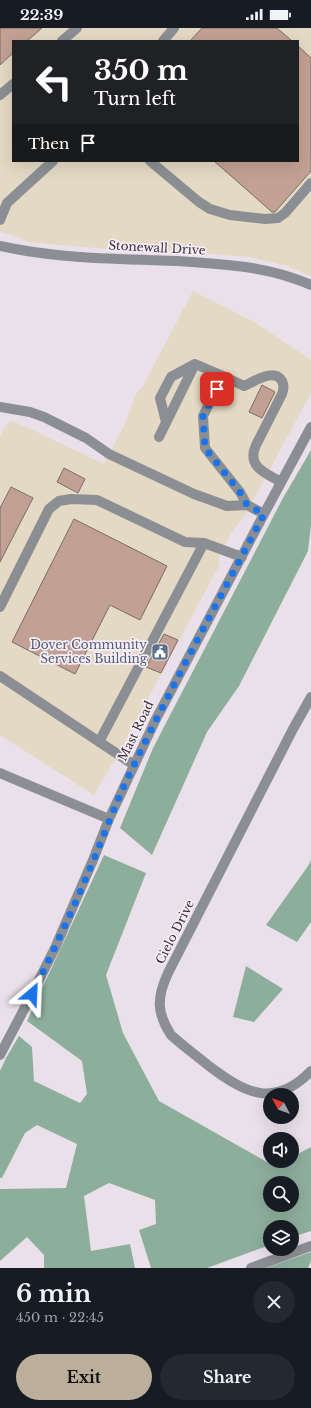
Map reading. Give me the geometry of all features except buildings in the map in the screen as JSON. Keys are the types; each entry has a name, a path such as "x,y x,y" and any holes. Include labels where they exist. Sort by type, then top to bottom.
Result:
{"street":[{"path":"63,40 77,28"},
{"path":"164,40 174,28"},
{"path":"0,95 12,85"},
{"path":"0,220 7,203 52,162"},
{"path":"151,162 199,202 214,210 230,215 265,219 278,218 285,213 311,183"},
{"name":"Stonewall Drive","path":"0,246 54,256 192,262 253,267 275,272 311,285"},
{"path":"159,437 196,364"},
{"path":"166,422 160,398 171,376 196,364 244,386 269,375 276,376 282,382 282,394 256,445 253,454 255,463 260,469 281,482"},
{"path":"224,376 203,416 205,448 240,492 247,505"},
{"path":"0,407 30,412 44,417 86,438 109,454 194,494 227,506 247,505 264,514"},
{"name":"Mast Road","path":"0,1054 55,948 109,820 155,721 311,427"},
{"path":"0,607 49,509 59,501 71,499 97,500 184,542 204,543 242,557"},
{"path":"99,742 204,543"},
{"path":"0,676 134,765"},
{"name":"Cielo Drive","path":"311,697 293,729 168,973 160,996 159,1006 165,1027 171,1035 227,1079 244,1089 264,1094 284,1090 299,1082 311,1071"},
{"path":"0,773 109,820"},
{"path":"251,1268 311,1246"}],"shaded area":[{"path":"0,28 311,28 311,276 287,266 249,257 201,253 109,249 27,242 16,236 0,232"},
{"path":"193,291 256,323 311,360 311,393 245,515 232,532 218,558 220,564 121,749 94,795 0,735 0,437 4,428 11,420 104,464 124,426 136,394 143,386"}],"green space":[{"path":"311,450 311,525 308,551 239,686 207,732 152,855 120,828 153,748 283,498"},
{"path":"104,855 146,873 106,975 123,1033 159,1101 263,1160 263,1168 299,1168 299,1153 311,1147 311,1231 299,1235 299,1220 263,1220 263,1248 207,1268 151,1268 139,1230 156,1224 155,1200 109,1183 84,1196 91,1251 130,1244 135,1268 44,1268 44,1255 27,1237 0,1261 0,1189 66,1188 77,1144 37,1125 25,1133 2,1178 0,1178 0,1071 19,1036 32,1047 34,1081 80,1103 87,1094 82,1061 27,1021"},
{"path":"311,860 311,922 297,942 266,925"},
{"path":"246,966 283,989 254,1022 233,1017"},
{"path":"311,1252 311,1261 308,1268 266,1268"}],"place":[{"name":"Dover Community Services Building","path":"160,652"}],"route":[{"path":"32,994 55,948 109,820 155,721 264,514 247,505 240,492 205,448 203,416 217,389"}]}
